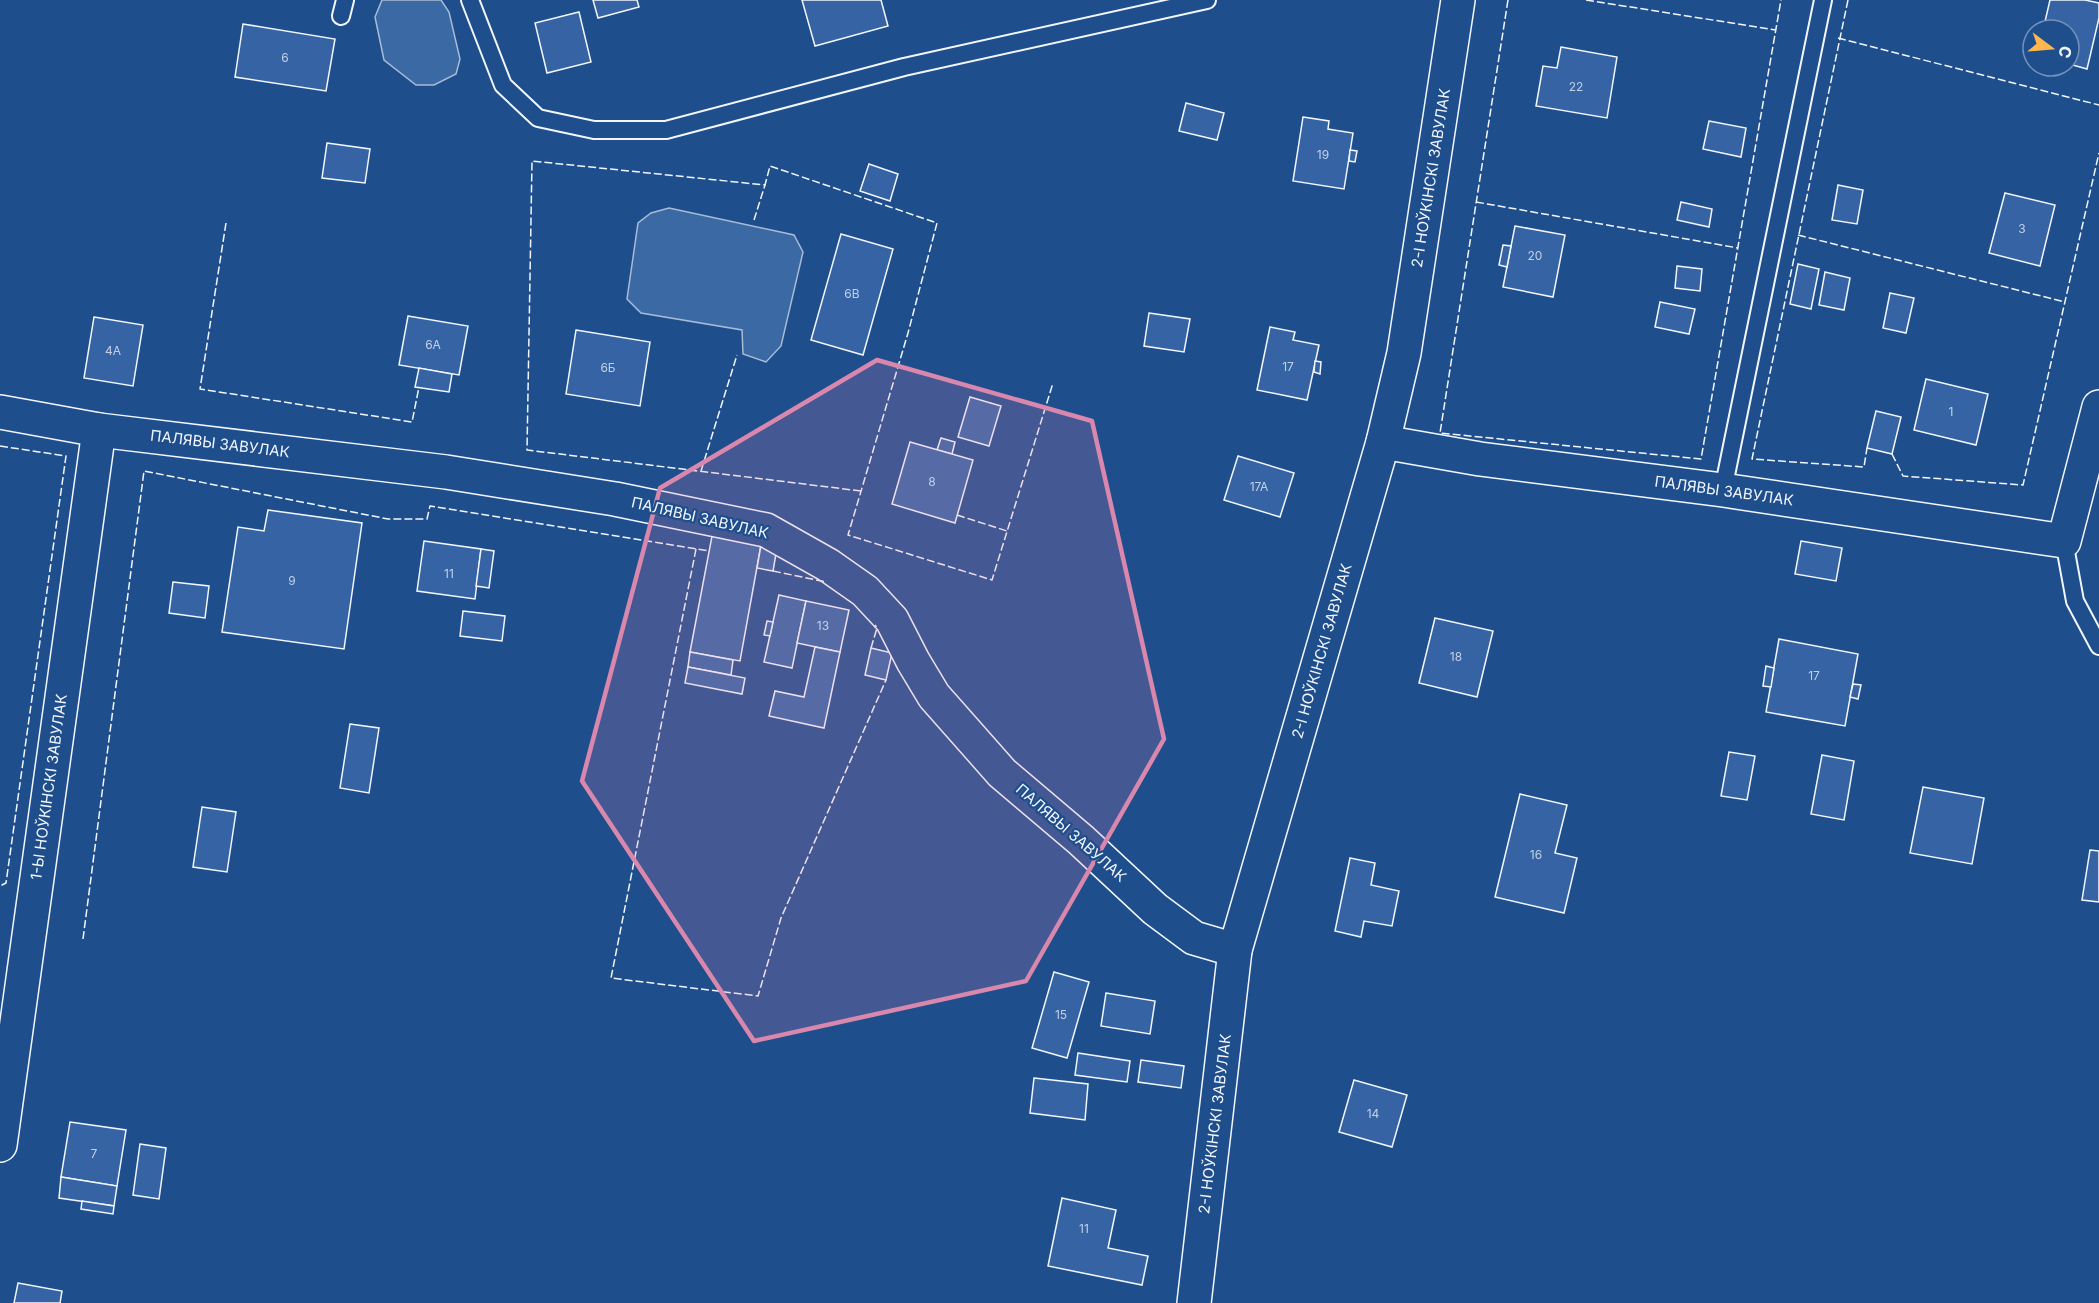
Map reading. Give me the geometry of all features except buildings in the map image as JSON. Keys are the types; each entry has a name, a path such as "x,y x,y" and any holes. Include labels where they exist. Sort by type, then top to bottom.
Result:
{"street":[{"name":"2-І НОЎКІНСКІ ЗАВУЛАК","path":"1194,1303 1235,950 1383,442 1404,354 1458,0"},
{"path":"2064,540 2099,407"},
{"name":"ПАЛЯВЫ ЗАВУЛАК","path":"0,412 99,430 446,472 615,499 766,530 828,565 866,591 892,620 934,696 1002,773 1081,840 1155,909 1194,939 1235,950"},
{"name":"1-Ы НОЎКІНСКІ ЗАВУЛАК","path":"0,1145 99,430"},
{"name":"ПАЛЯВЫ ЗАВУЛАК","path":"1383,442 1480,459 1723,490 2064,540"}],"lane":[{"path":"470,0 504,85 538,118 594,130 666,130 904,67 1207,0"},
{"path":"1723,490 1823,0"},
{"path":"2064,540 2075,601 2099,645"}],"highlighted area":[{"path":"877,360 1092,421 1164,739 1026,981 754,1041 582,781 660,488"}],"water":[{"path":"382,0 441,0 449,12 460,59 456,74 434,85 416,85 384,60 375,17"},
{"path":"669,208 794,235 803,252 781,346 766,362 743,354 742,330 641,313 627,299 638,223 651,213"}],"fence":[{"path":"1508,0 1440,433 1701,459 1781,0"},
{"path":"1586,0 1776,30"},
{"path":"1848,0 1752,459 1864,467 1867,448"},
{"path":"1838,38 2099,105"},
{"path":"1892,454 1903,476 2023,485 2099,153"},
{"path":"861,491 527,450 532,161 765,185 770,166 937,223 908,333 848,535 992,580 1053,383"},
{"path":"754,220 765,185"},
{"path":"1476,202 1738,248"},
{"path":"226,223 200,389 412,422 419,387"},
{"path":"1798,235 2065,302"},
{"path":"701,471 737,355"},
{"path":"0,446 66,456 6,883 0,886"},
{"path":"83,939 144,471 388,519 427,519 430,506 709,551"},
{"path":"957,515 1007,531"},
{"path":"696,549 611,978 758,996 781,918 886,680"},
{"path":"773,571 826,582"},
{"path":"871,648 877,628 875,625"}]}
